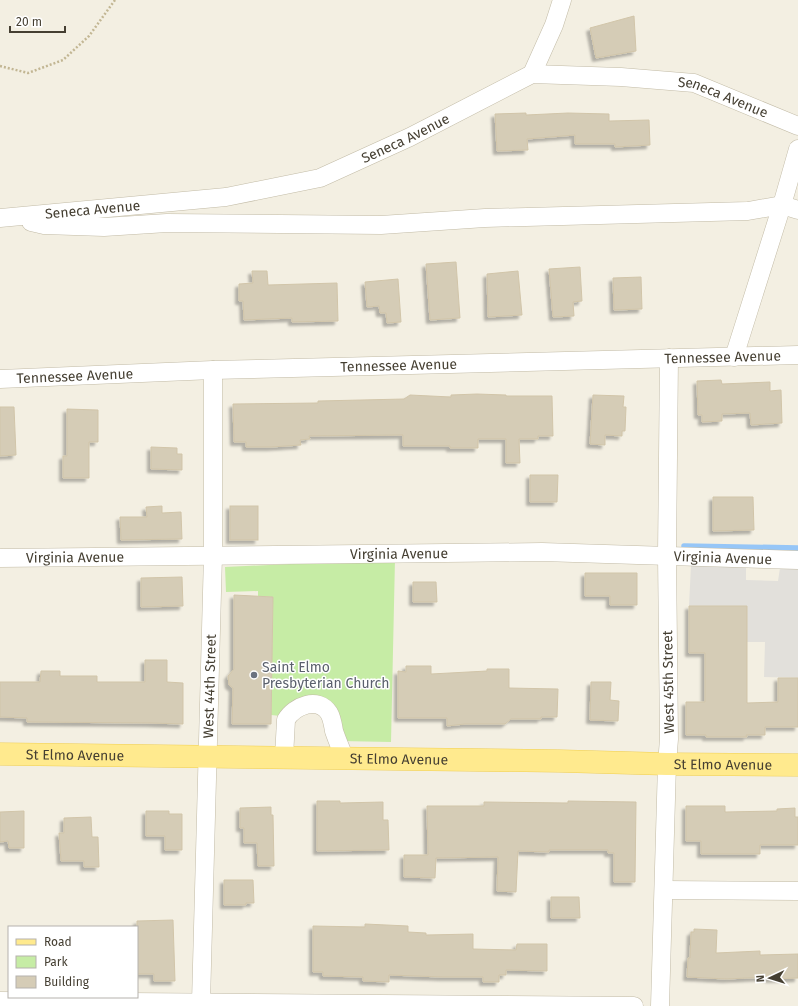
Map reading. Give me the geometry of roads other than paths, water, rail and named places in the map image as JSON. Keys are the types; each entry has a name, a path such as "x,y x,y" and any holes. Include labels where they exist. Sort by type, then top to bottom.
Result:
{"main road":[{"name":"St Elmo Avenue","path":"0,754 284,758 344,757 667,764 798,765"}],"street":[{"path":"532,74 554,25 562,0"},
{"name":"Seneca Avenue","path":"7,217 226,197 320,178 410,137 532,74 621,77 694,83 798,126"},
{"path":"734,357 790,208 798,149"},
{"path":"7,217 51,226 104,227 167,223 381,225 485,218 748,211 790,208"},
{"name":"Tennessee Avenue","path":"0,379 213,370 798,355"},
{"name":"West 45th Street","path":"660,1006 669,739 667,556 669,358"},
{"name":"West 44th Street","path":"200,1002 213,555 213,370"},
{"name":"Virginia Avenue","path":"0,558 542,552 798,560"},
{"path":"284,758 286,720 288,716 305,704 314,704 329,712 344,757"},
{"path":"664,890 798,891"},
{"path":"0,1001 69,1004 200,1002 634,1006"}],"waterway":[{"path":"684,546 798,548"}],"place":[{"name":"Saint Elmo Presbyterian Church","path":"254,675"}]}
